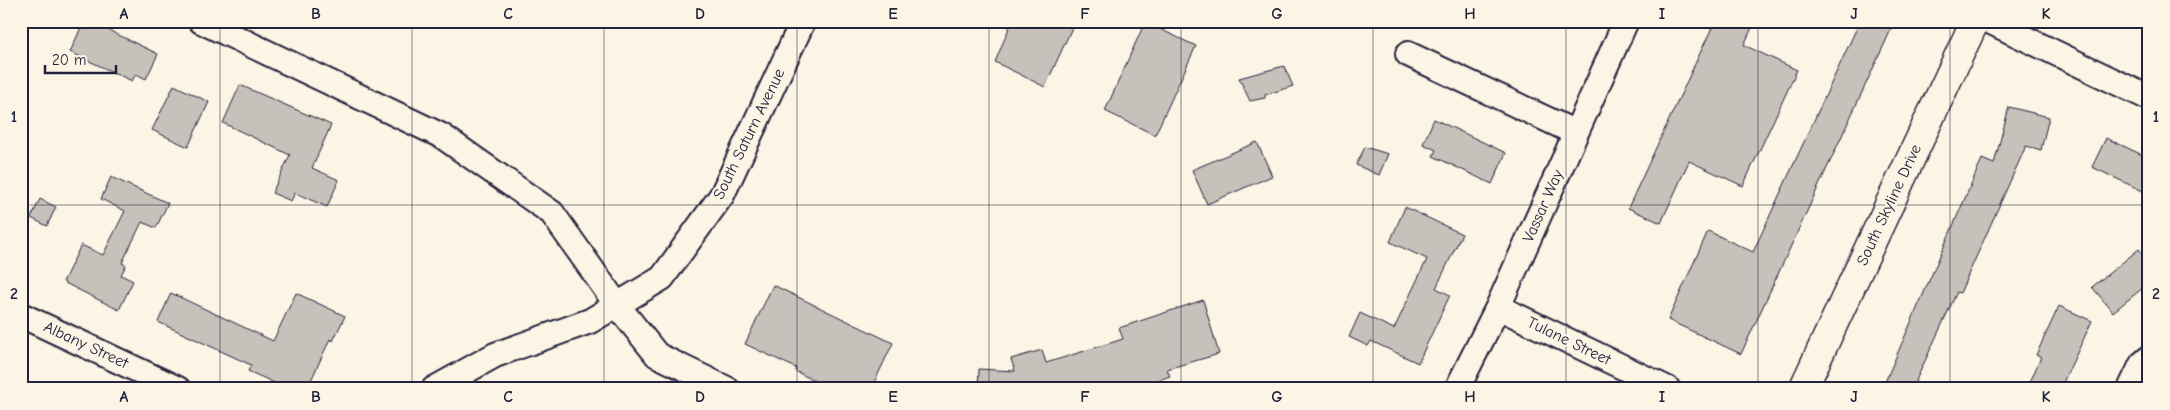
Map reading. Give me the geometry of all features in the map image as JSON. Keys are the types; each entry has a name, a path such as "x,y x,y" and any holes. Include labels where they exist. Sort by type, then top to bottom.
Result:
{"main road":[{"name":"South Skyline Drive","path":"1804,389 1975,21"}],"street":[{"path":"201,21 442,136 552,213 617,305 657,355 727,389"},
{"name":"South Saturn Avenue","path":"434,389 495,355 590,321 662,278 722,195 803,21"},
{"name":"Vassar Way","path":"1457,389 1498,307 1626,21"},
{"path":"1989,21 2149,98"},
{"path":"1408,54 1576,133"},
{"name":"Tulane Street","path":"1498,307 1668,389"},
{"name":"Albany Street","path":"21,315 178,389"},
{"path":"2130,389 2142,364 2149,358"}],"building":[{"path":"84,21 107,21 104,28 158,54 146,79 136,74 132,81 70,52"},
{"path":"1012,21 1075,21 1045,87 995,62"},
{"path":"1715,21 1755,21 1744,45 1797,70 1743,186 1689,161 1661,223 1628,208"},
{"path":"1860,21 1895,21 1741,354 1668,320 1708,231 1753,252"},
{"path":"1145,22 1196,46 1155,135 1105,111"},
{"path":"1284,66 1293,86 1265,95 1265,98 1250,101 1239,78"},
{"path":"174,85 209,102 188,147 152,130"},
{"path":"240,85 331,125 312,168 339,180 327,207 295,193 291,201 272,193 290,155 223,123"},
{"path":"2009,107 2049,117 2041,150 2026,146 1960,293 1957,292 1912,389 1882,389 1982,159 1994,164"},
{"path":"1434,119 1506,153 1492,184 1433,156 1436,150 1423,144"},
{"path":"2106,138 2149,158 2149,194 2092,167"},
{"path":"1257,142 1272,176 1207,204 1192,170"},
{"path":"1365,147 1388,154 1379,175 1356,165"},
{"path":"111,177 168,203 156,228 142,222 122,263 126,265 121,275 133,281 119,310 63,282 81,245 103,255 125,211 101,199"},
{"path":"40,199 56,207 47,226 31,218"},
{"path":"1405,207 1462,234 1436,288 1450,295 1418,363 1371,341 1368,346 1349,337 1360,313 1394,329 1427,259 1390,242"},
{"path":"2139,249 2149,261 2149,283 2113,312 2092,287"},
{"path":"773,285 893,343 871,389 831,389 795,371 796,368 745,344"},
{"path":"171,293 273,341 296,293 345,316 333,341 330,339 307,389 288,389 248,371 251,365 158,322"},
{"path":"1203,300 1219,354 1167,369 1170,376 1132,389 978,389 979,369 1015,371 1011,359 1042,350 1046,363 1123,339 1119,328"},
{"path":"2059,306 2092,321 2060,389 2027,389 2041,357 2036,355"}]}
